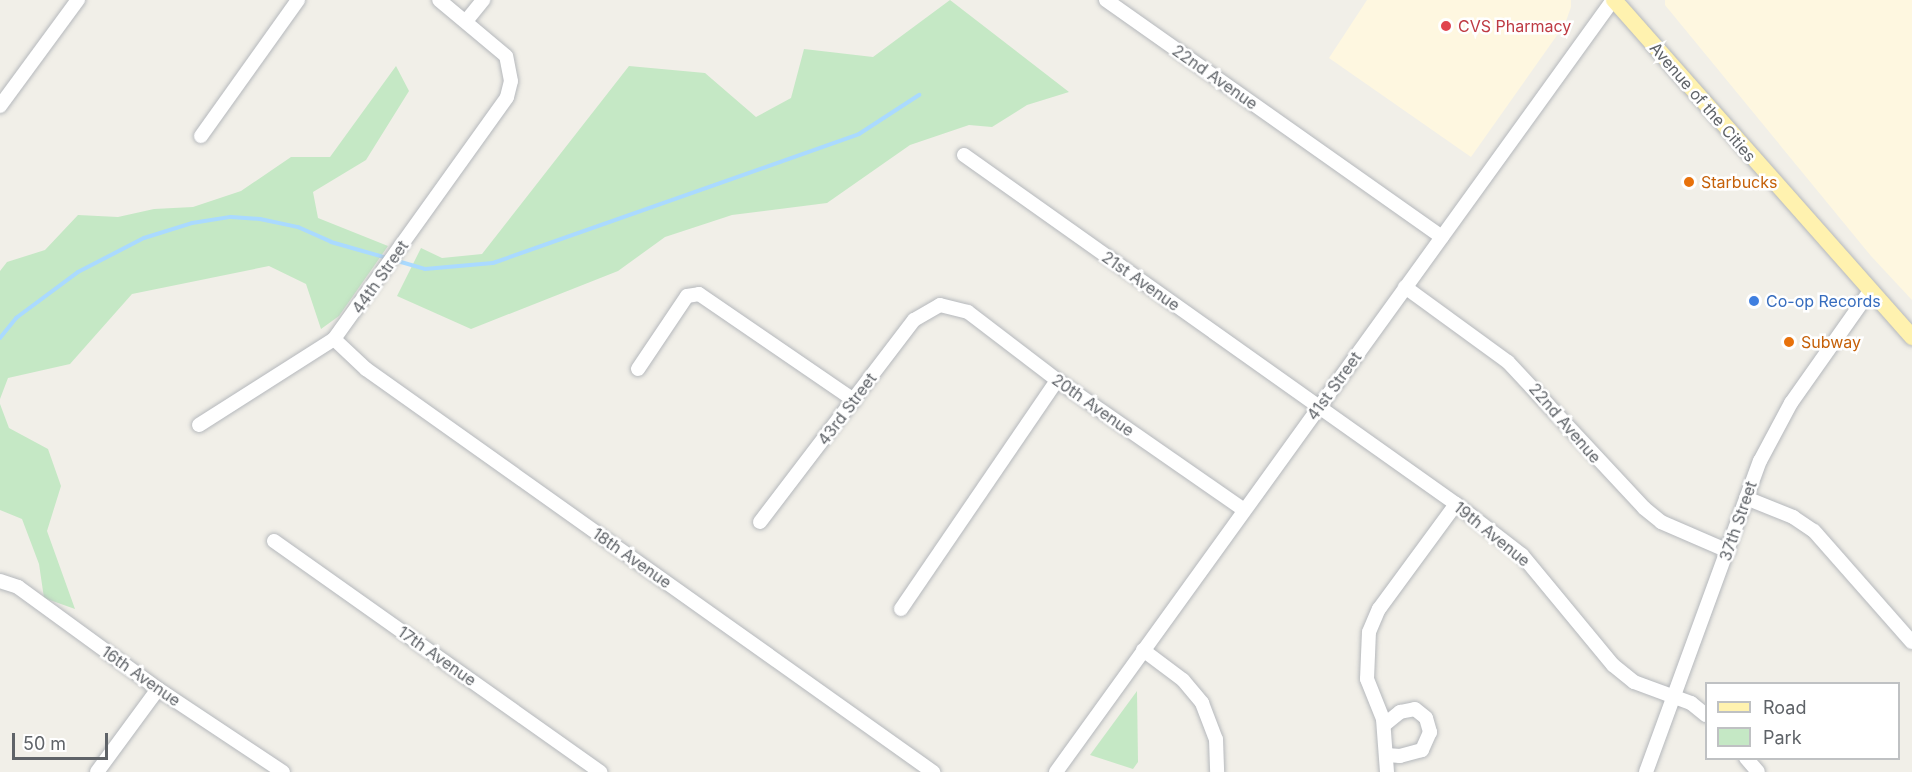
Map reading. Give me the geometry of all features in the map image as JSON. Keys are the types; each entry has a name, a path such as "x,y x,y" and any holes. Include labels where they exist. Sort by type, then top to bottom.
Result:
{"main road":[{"name":"Avenue of the Cities","path":"1614,0 1912,337"}],"street":[{"path":"0,106 78,0"},
{"path":"201,136 297,0"},
{"path":"439,0 467,20 483,0"},
{"name":"22nd Avenue","path":"1106,0 1442,237"},
{"name":"41st Street","path":"1056,772 1614,0"},
{"name":"44th Street","path":"199,425 334,339 502,107 512,81 510,64 501,48 467,20"},
{"name":"21st Avenue","path":"964,155 1320,406"},
{"name":"22nd Avenue","path":"1405,287 1508,362 1644,508 1661,522 1728,551"},
{"name":"37th Street","path":"1646,772 1676,698 1746,498 1783,416 1870,291"},
{"path":"638,369 693,294 712,300 854,400"},
{"name":"43rd Street","path":"760,522 914,320 940,305"},
{"name":"20th Avenue","path":"940,305 968,312 1057,380 1244,510"},
{"name":"18th Avenue","path":"334,339 366,369 933,772"},
{"path":"901,609 1057,380"},
{"name":"19th Avenue","path":"1320,406 1456,504 1522,555 1555,590 1613,665 1634,682 1691,703 1705,714"},
{"path":"1746,498 1793,517 1814,531 1912,642"},
{"path":"1387,772 1384,725 1367,679 1369,632 1379,609 1456,504"},
{"name":"17th Avenue","path":"274,541 600,772"},
{"name":"16th Avenue","path":"0,581 18,587 158,689 283,772"},
{"path":"1143,650 1183,680 1202,703 1216,739 1217,772"},
{"path":"97,772 158,689"},
{"path":"1384,725 1400,712 1415,709 1426,718 1430,732 1422,750 1407,756 1387,755"},
{"path":"1747,760 1758,772"}],"shaded area":[{"path":"1367,0 1571,0 1571,7 1565,24 1471,157 1329,58"},
{"path":"1665,0 1912,0 1912,300 1871,256 1665,5"}],"green space":[{"path":"950,0 1069,92 1027,105 992,127 969,125 910,145 827,203 732,215 665,237 618,271 471,329 397,296 421,248 442,258 482,254 629,66 705,73 756,117 791,98 804,49 873,57"},
{"path":"396,66 409,91 366,160 313,192 318,218 388,246 339,316 321,329 306,284 269,266 132,294 70,364 8,378 0,399 0,271 7,262 45,250 78,215 118,217 154,209 193,207 241,191 291,157 330,157"},
{"path":"0,404 9,428 48,449 61,486 47,531 75,609 44,598 39,564 22,519 0,510"},
{"path":"1137,691 1138,762 1133,769 1090,755"}],"waterway":[{"path":"394,260 425,269 493,263 859,134 919,95"},
{"path":"0,338 16,318 78,272 144,238 192,223 231,217 260,219 298,227 331,242 387,258"}],"place":[{"name":"CVS Pharmacy","path":"1446,26"},
{"name":"Starbucks","path":"1689,182"},
{"name":"Co-op Records","path":"1754,301"},
{"name":"Subway","path":"1789,342"}]}
